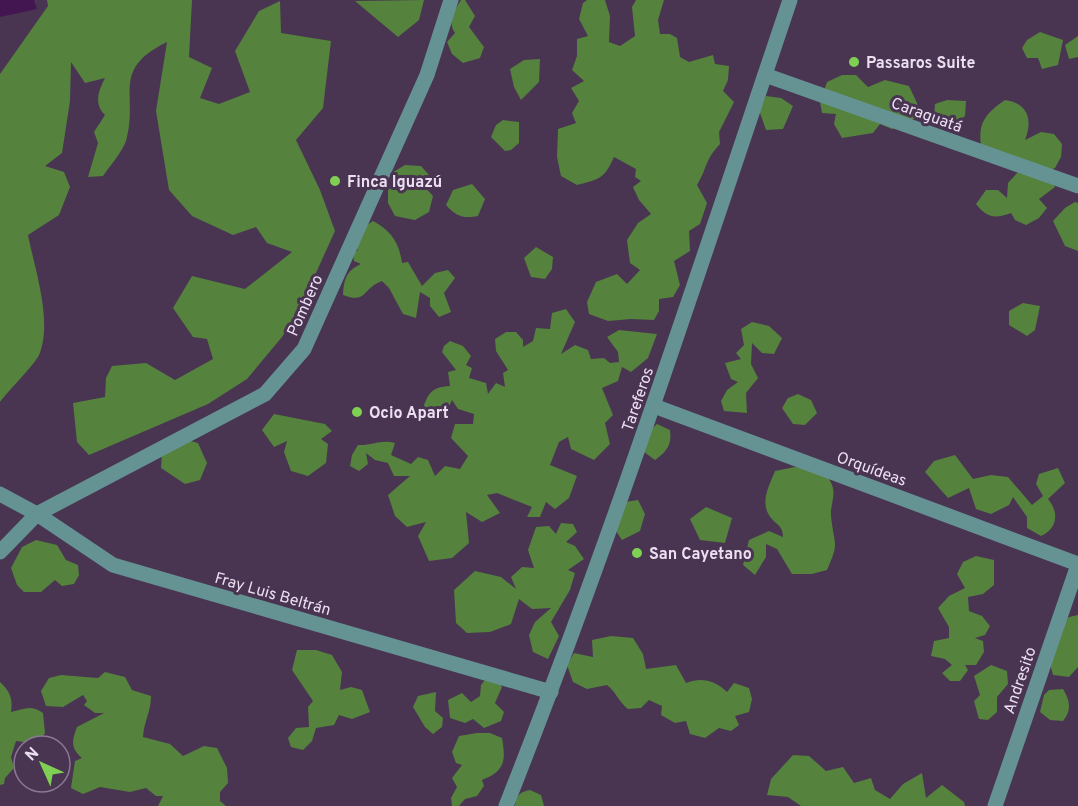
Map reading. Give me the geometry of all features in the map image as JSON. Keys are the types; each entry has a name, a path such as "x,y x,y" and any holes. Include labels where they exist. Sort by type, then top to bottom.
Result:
{"street":[{"name":"Pombero","path":"0,552 37,514 265,394 304,349 427,75 452,0"},
{"name":"Tareferos","path":"506,806 551,692 654,406 790,0"},
{"name":"Caraguatá","path":"765,75 1078,186"},
{"name":"Orquídeas","path":"654,406 1078,565"},
{"name":"Fray Luis Beltrán","path":"0,494 37,514 113,565 551,692"},
{"name":"Andresito","path":"995,806 1078,565"}],"green space":[{"path":"47,0 192,0 189,57 212,68 200,98 219,104 250,92 235,51 259,11 280,1 281,33 331,41 323,108 296,140 320,190 335,231 301,306 282,337 247,379 208,404 89,455 77,442 73,403 105,397 106,378 112,366 146,363 175,380 213,359 207,339 193,337 173,308 192,276 245,289 292,252 267,243 256,227 233,235 192,216 169,190 156,111 167,42 149,52 132,73 126,141 103,176 88,177 98,143 94,132 105,115 98,101 105,78 85,83 71,62 70,101 62,153 45,166 64,172 70,187 59,215 28,235 44,312 43,342 37,359 0,402 0,74 48,6"},
{"path":"424,0 419,20 398,37 355,1"},
{"path":"461,0 465,0 475,16 469,27 484,47 480,58 463,63 452,54 447,42 455,33 452,20"},
{"path":"587,0 605,0 610,16 609,42 620,46 635,36 632,7 636,0 664,0 658,20 660,34 670,34 677,38 680,57 689,62 713,55 715,64 729,66 728,80 723,91 734,102 719,132 720,144 697,185 707,203 700,224 689,231 690,251 674,261 680,285 673,297 659,299 659,311 654,320 608,321 589,314 587,302 596,282 617,274 627,284 640,270 630,263 627,240 638,223 651,214 639,200 633,187 641,181 635,177 636,169 614,157 604,174 591,181 577,185 561,176 557,157 558,129 576,123 572,113 579,101 571,88 584,81 572,70 577,56 577,39 588,36 579,19 583,3"},
{"path":"1040,32 1063,40 1058,65 1042,69 1038,58 1027,58 1022,48 1027,40"},
{"path":"1078,36 1078,57 1069,59 1065,45"},
{"path":"540,59 539,82 521,100 514,87 510,69 524,60"},
{"path":"842,75 856,75 868,87 885,80 909,86 917,103 918,117 892,129 880,124 873,133 842,138 834,124 836,114 822,113 820,102 827,82"},
{"path":"766,96 781,98 793,106 783,129 766,130 759,110"},
{"path":"947,100 966,101 965,116 955,124 939,122 934,117 935,104"},
{"path":"1005,100 1019,105 1027,114 1028,126 1025,140 1041,132 1054,134 1062,144 1061,157 1055,168 1047,171 1055,187 1039,199 1047,208 1039,218 1026,225 1015,220 1011,213 1000,216 988,215 976,204 986,190 998,190 1007,198 1008,183 1018,172 982,152 980,135 983,121"},
{"path":"503,120 519,122 519,143 511,150 505,151 491,137 496,125"},
{"path":"405,165 421,166 429,175 422,184 433,196 429,212 415,220 395,216 388,203 388,190 395,184 390,174"},
{"path":"472,184 485,199 478,216 460,216 446,205 453,190"},
{"path":"1075,202 1078,203 1078,251 1065,246 1053,221 1065,208"},
{"path":"373,221 393,238 399,249 402,263 408,262 422,286 435,273 448,270 455,278 444,293 451,312 439,317 430,306 430,298 420,292 416,318 403,314 389,288 382,281 375,284 361,297 343,295 347,276 361,264 354,261 353,253 358,250 348,237"},
{"path":"536,247 553,257 552,269 545,279 531,277 524,258"},
{"path":"1023,303 1040,306 1035,330 1027,336 1009,325 1009,311"},
{"path":"566,309 575,322 561,354 575,345 588,350 591,359 604,358 610,363 619,362 618,352 607,337 619,330 657,334 648,358 631,372 622,367 618,381 602,388 613,415 605,423 610,444 594,460 571,449 568,437 559,442 550,465 577,476 569,498 555,509 546,502 540,517 527,517 532,507 497,493 487,495 500,513 482,522 466,512 469,543 452,558 429,561 418,536 426,522 407,527 395,516 388,495 410,476 394,476 388,463 375,460 366,453 368,464 359,471 350,466 352,455 358,445 390,442 395,443 391,455 411,464 418,457 428,460 435,476 445,466 460,469 468,456 451,438 455,424 473,424 474,414 458,409 452,400 445,415 422,412 430,393 438,388 450,386 448,372 456,370 442,352 444,346 450,341 463,346 471,356 466,365 472,368 469,378 486,383 488,394 496,383 505,387 503,373 508,370 496,351 495,339 506,332 516,332 523,340 523,347 533,341 536,328 550,329 552,313"},
{"path":"752,322 769,326 782,338 774,354 762,353 752,343 751,364 758,378 746,393 747,413 724,411 721,401 727,390 738,382 731,379 725,363 741,359 736,353 744,345 741,329"},
{"path":"798,394 811,400 817,413 805,425 793,424 782,408 788,398"},
{"path":"274,414 325,424 332,431 321,439 328,444 326,463 308,476 291,471 284,452 287,441 274,447 262,430"},
{"path":"657,424 670,430 670,440 666,451 655,460 644,452 642,438"},
{"path":"180,438 198,443 207,463 200,480 185,484 161,468 162,453"},
{"path":"955,455 973,479 991,475 1008,477 1032,505 1043,496 1036,484 1039,474 1058,468 1065,483 1048,499 1055,514 1051,529 1041,536 1027,528 1027,517 1013,497 1009,505 991,514 976,509 969,488 948,498 925,472 934,461"},
{"path":"795,467 818,471 831,482 834,554 827,570 812,574 792,574 777,549 766,544 766,557 755,575 743,565 749,540 769,531 783,537 781,528 767,512 765,500 775,471"},
{"path":"638,500 645,514 640,531 622,540 614,528 619,503"},
{"path":"706,507 732,518 725,543 700,540 690,519"},
{"path":"561,523 573,524 577,532 566,542 575,546 584,559 568,570 575,573 570,590 551,622 559,636 548,659 533,652 529,635 535,622 551,608 532,609 519,599 511,624 490,632 467,633 456,623 454,590 475,571 501,577 516,589 511,577 522,567 534,568 528,550 536,527 549,526 556,534"},
{"path":"36,540 57,545 66,560 78,565 79,575 74,584 62,586 55,580 41,592 24,592 17,585 11,568 22,547"},
{"path":"976,556 994,560 994,585 983,594 968,597 969,611 982,616 990,626 985,635 975,638 983,641 984,652 976,665 965,665 968,670 960,681 950,681 942,673 952,665 945,659 931,656 934,641 949,638 949,627 938,608 949,596 965,588 957,574 963,562"},
{"path":"1078,615 1078,667 1069,677 1053,675 1044,641 1069,617"},
{"path":"611,636 633,638 643,654 646,669 676,665 686,683 697,680 708,681 727,692 734,683 749,688 752,699 749,712 735,716 739,725 731,731 719,728 705,738 690,734 686,721 675,723 661,715 662,706 649,700 641,708 628,709 607,685 587,689 573,682 567,665 574,653 593,657 592,640"},
{"path":"297,650 316,650 332,655 342,672 340,690 351,687 362,690 370,712 352,719 339,715 334,725 316,728 312,741 303,750 291,747 288,738 296,728 309,727 308,707 313,701 292,670"},
{"path":"991,665 1007,671 1008,684 997,697 997,712 988,720 979,719 974,701 980,695 974,676"},
{"path":"105,672 125,677 132,690 151,696 143,737 170,744 183,756 204,746 217,748 227,768 228,783 220,792 220,801 226,806 158,806 163,796 156,796 146,788 130,792 100,787 83,794 72,788 75,761 82,758 75,751 73,744 77,727 104,713 95,713 84,705 87,701 83,695 63,707 46,706 41,691 49,678 61,675 98,678"},
{"path":"485,680 498,681 502,687 495,703 504,712 501,721 484,728 473,719 465,723 450,718 448,700 462,693 471,702 480,696 481,685"},
{"path":"0,682 10,696 11,712 31,708 43,713 45,733 12,734 12,770 5,778 4,784 0,785"},
{"path":"1063,689 1068,701 1068,713 1063,721 1050,720 1040,712 1044,695 1049,690"},
{"path":"436,692 435,711 443,718 442,727 433,734 425,727 413,707 418,696"},
{"path":"490,733 502,738 504,753 502,764 490,777 482,780 484,786 477,796 465,799 459,806 452,806 451,798 457,787 452,778 462,765 456,763 452,752 459,736"},
{"path":"793,755 809,756 826,771 843,767 854,783 871,778 875,790 890,799 903,784 922,773 926,798 942,785 964,802 965,806 801,806 788,797 767,795 771,779"},
{"path":"530,790 541,795 544,806 515,806 519,795"}],"shaded area":[{"path":"0,0 34,0 37,9 0,17"}],"place":[{"name":"Passaros Suite","path":"854,62"},
{"name":"Finca Iguazú","path":"335,181"},
{"name":"Ocio Apart","path":"357,412"},
{"name":"San Cayetano","path":"637,553"}]}
